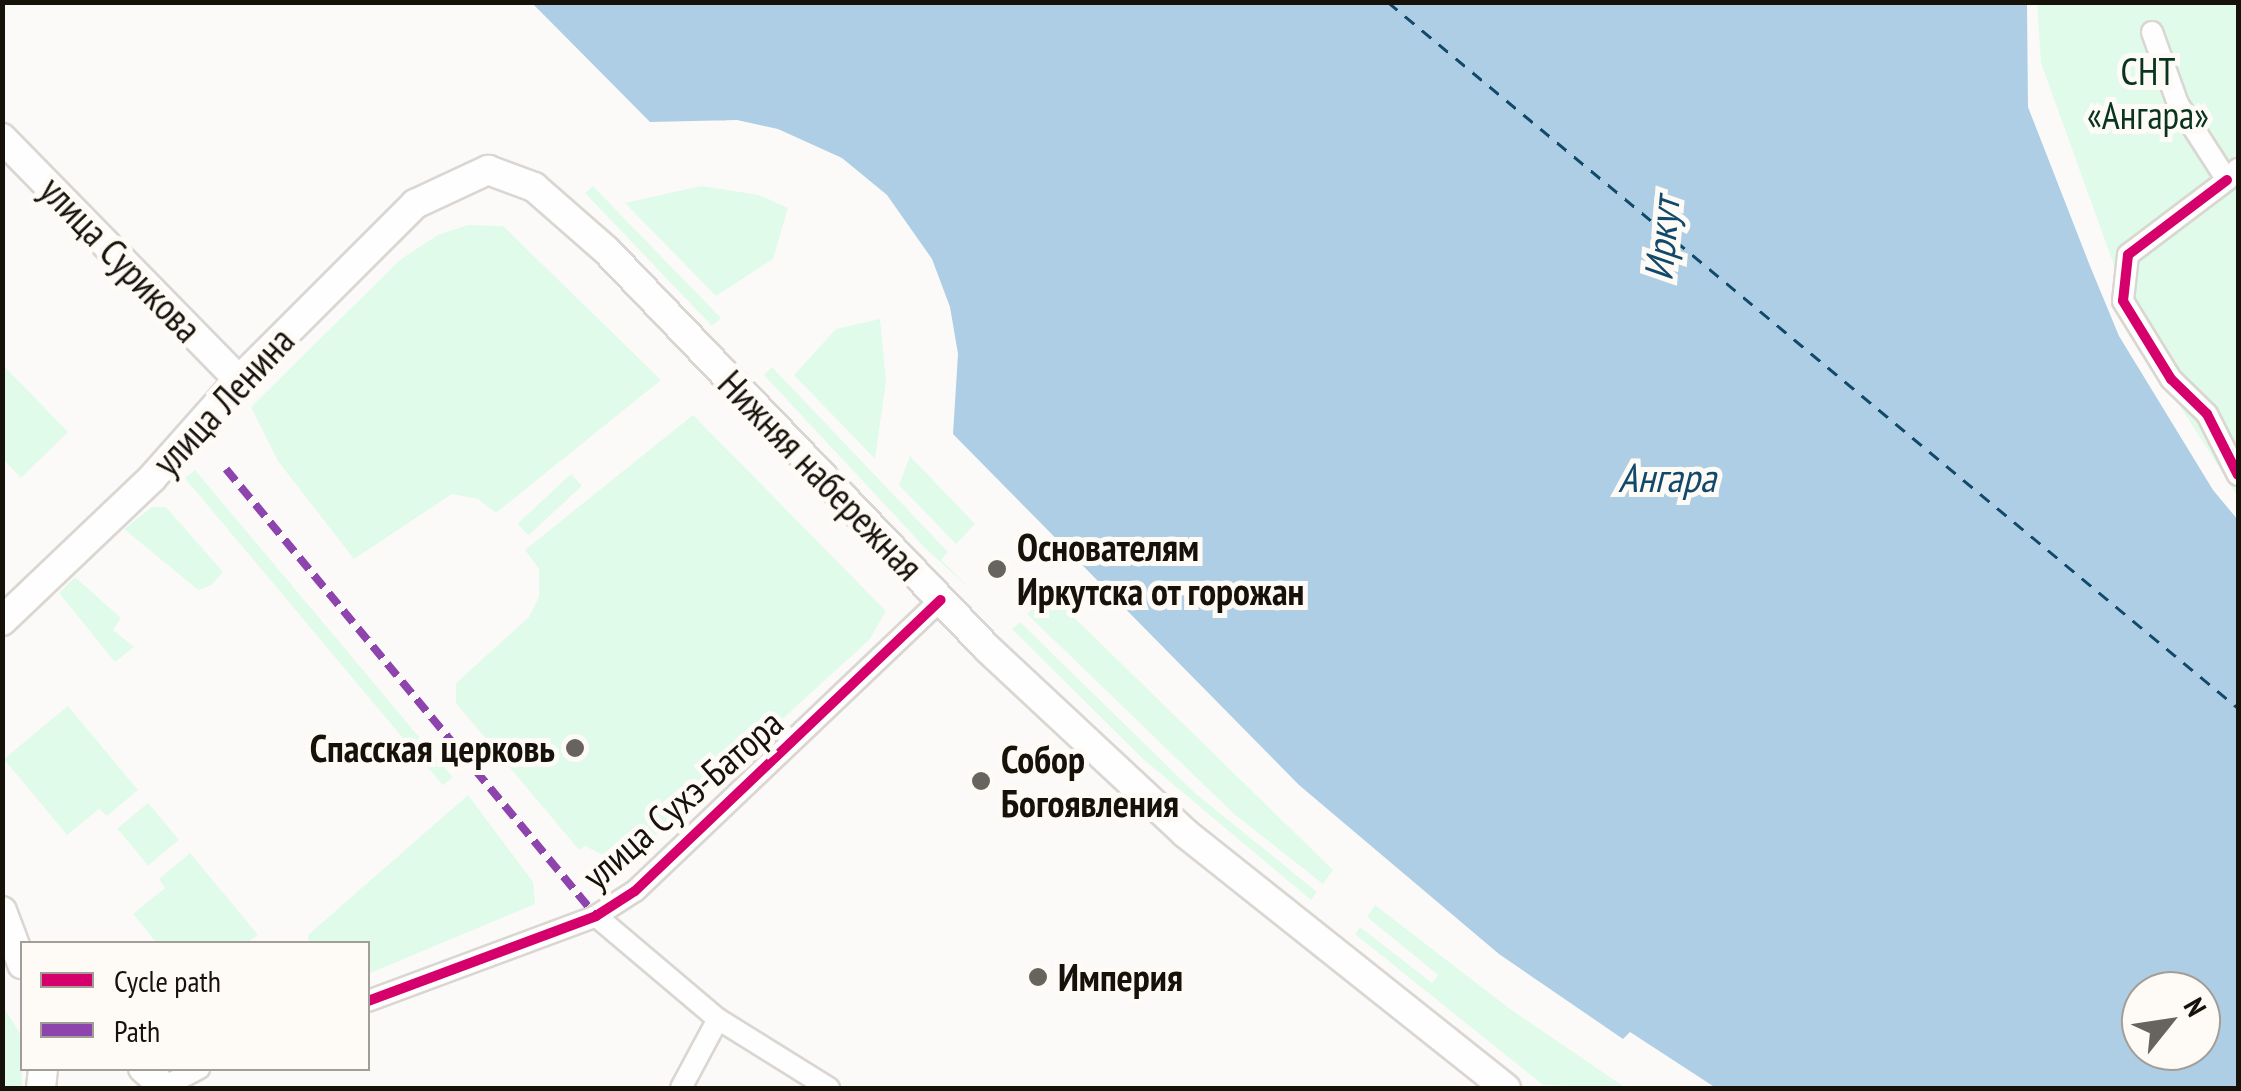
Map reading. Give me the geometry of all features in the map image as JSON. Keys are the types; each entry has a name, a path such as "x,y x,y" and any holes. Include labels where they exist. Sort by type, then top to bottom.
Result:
{"main road":[{"name":"улица Сурикова","path":"2,138 239,380"},
{"name":"Нижняя набережная","path":"445,185 488,170 534,187 566,214 940,600 1186,833 1506,1088"},
{"name":"улица Ленина","path":"2,621 163,467 239,380 395,223 445,185"},
{"path":"2,911 20,957"}],"street":[{"path":"2152,32 2178,104 2233,174 2128,256 2124,302 2171,380 2213,424 2238,474"},
{"name":"улица Сухэ-Батора","path":"370,1000 596,916 635,891 940,600"},
{"path":"596,916 718,1019 829,1088"},
{"path":"681,1088 718,1019"},
{"path":"164,1088 194,1071"}],"green space":[{"name":"СНТ «Ангара»","path":"2037,3 2238,3 2238,497 2145,351 2041,63"},
{"path":"593,186 721,318 712,326 585,193"},
{"path":"701,186 759,195 788,208 773,259 716,296 625,203"},
{"path":"468,225 503,226 661,380 496,513 478,499 452,494 354,559 278,461 251,407 401,259 438,235"},
{"path":"880,319 886,381 875,459 794,375 836,329"},
{"path":"3,365 68,432 21,478 3,459"},
{"path":"772,367 948,552 941,560 975,593 927,550 764,375"},
{"path":"693,415 886,611 870,639 636,853 609,858 585,846 579,850 456,703 456,683 529,617 539,597 539,569 525,550"},
{"path":"910,456 975,524 956,544 899,485"},
{"path":"195,470 453,777 443,786 185,478"},
{"path":"571,474 582,486 529,535 518,524"},
{"path":"152,507 166,507 223,572 211,585 198,590 124,529"},
{"path":"75,577 121,618 113,630 134,647 115,662 59,593"},
{"path":"1048,592 1333,870 1323,884 1233,813 1027,614"},
{"path":"1020,622 1195,793 1317,892 1311,900 1143,759 1012,629"},
{"path":"68,706 138,790 107,816 99,809 67,835 4,759"},
{"path":"468,795 533,882 535,904 370,973 370,941 309,941 308,935"},
{"path":"148,803 179,840 148,865 117,829"},
{"path":"190,853 258,935 250,941 155,941 133,914 165,888 159,879"},
{"path":"1375,905 1510,1009 1626,1088 1543,1085 1355,934 1360,927 1432,983 1438,975 1367,917"},
{"path":"3,1006 20,1034 22,1088 3,1088"}],"water":[{"name":"Ангара","path":"532,3 2027,3 2028,107 2090,266 2119,336 2213,490 2238,520 2238,1088 1716,1088 1630,1032 1623,1039 1499,954 1299,785 953,434 958,354 950,307 932,259 887,195 842,158 778,129 737,120 650,122"}],"ferry route":[{"path":"1388,2 2238,708"}],"marked path":[{"path":"226,469 596,916"}],"cycle path":[{"path":"2227,180 2128,255 2123,301 2171,379 2207,414 2238,475"},
{"path":"370,1000 596,916 635,891 941,600"}],"place":[{"name":"Основателям Иркутска от горожан","path":"997,569"},
{"name":"Спасская церковь","path":"575,748"},
{"name":"Собор Богоявления","path":"981,781"},
{"name":"Империя","path":"1038,977"}],"water label":[{"name":"Иркут","path":"1661,239"}]}
